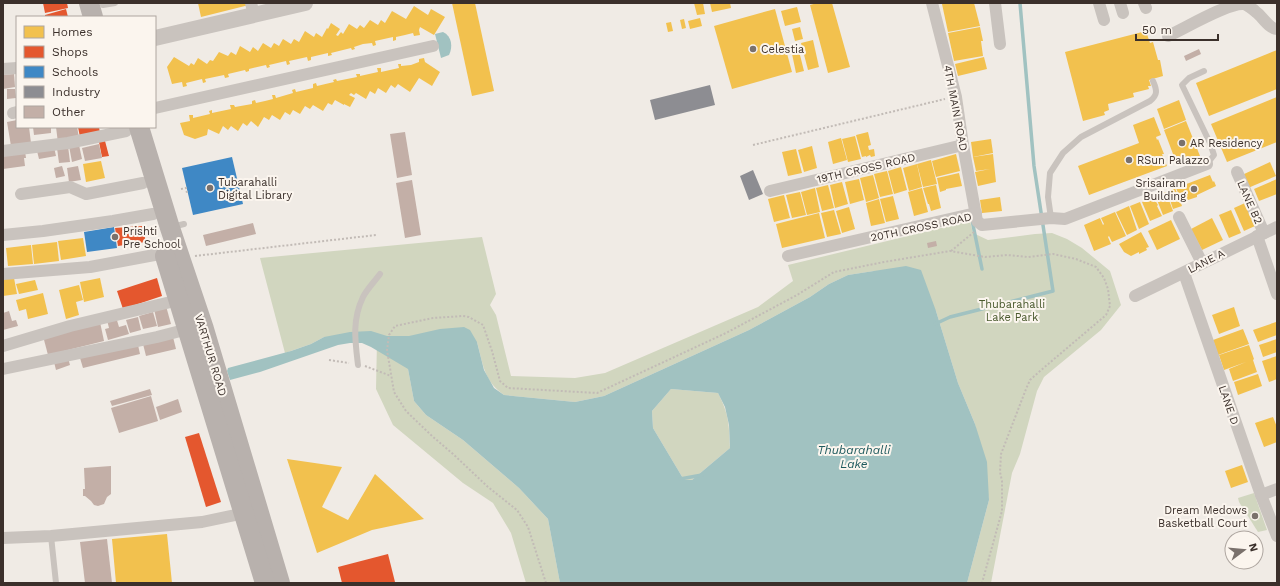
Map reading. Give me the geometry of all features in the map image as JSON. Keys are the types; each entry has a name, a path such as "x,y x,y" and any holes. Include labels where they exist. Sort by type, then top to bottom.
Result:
{"main road":[{"name":"VARTHUR ROAD","path":"130,128 143,183 153,214 172,255 250,512 265,583"},
{"name":"VARTHUR ROAD","path":"130,128 177,226 172,255 179,300 195,327"},
{"name":"VARTHUR ROAD","path":"250,512 280,583"}],"street":[{"path":"156,38 252,9 305,3"},
{"name":"4TH MAIN ROAD","path":"932,3 956,97 963,145 976,213"},
{"path":"995,3 1000,44"},
{"path":"1098,3 1104,20"},
{"path":"1168,36 1219,10 1244,4 1256,11 1274,29 1277,29"},
{"path":"156,108 433,46"},
{"path":"3,69 16,68"},
{"path":"3,151 68,143 130,128"},
{"name":"19TH CROSS ROAD","path":"770,191 963,145"},
{"name":"20TH CROSS ROAD","path":"788,256 976,213 977,221 982,225 1065,219 1207,164"},
{"name":"LANE B2","path":"1237,172 1260,234 1277,294"},
{"path":"21,194 70,187 86,194 143,183"},
{"path":"3,235 105,223 153,214"},
{"path":"1179,217 1202,263"},
{"name":"LANE A","path":"1135,296 1277,227"},
{"path":"3,274 90,267 172,255"},
{"name":"LANE D","path":"1184,273 1261,495 1277,536"},
{"path":"3,346 70,326 179,300"},
{"path":"3,369 157,337 195,327"},
{"path":"1261,495 1277,489"},
{"path":"3,538 51,536 202,522 250,512"}],"lane":[{"path":"1204,71 1189,78 1182,85 1210,143 1214,155 1207,164"},
{"path":"1049,219 1048,197 1050,174 1063,153 1081,138 1154,98 1157,93 1157,88 1153,81"},
{"path":"358,365 354,329 355,320 363,296 380,274"},
{"path":"51,536 56,583"}],"path":[{"path":"753,145 956,97"},
{"path":"181,189 186,188 186,193"},
{"path":"950,251 973,233"},
{"path":"172,255 376,234"},
{"path":"546,583 528,527 517,510 488,488 432,436 406,411 394,392 387,350 388,335 395,326 433,318 469,317 483,325 500,381 508,388 598,393 726,333 797,295 834,272 950,251 985,257 1007,255 1028,257 1053,254 1076,259 1096,267 1104,278 1110,306 1106,315 1030,380 1001,454 1000,472 1002,481 1002,511 982,583"}],"green space":[{"name":"Thubarahalli Lake Park","path":"970,221 973,233 988,240 1052,233 1067,239 1082,248 1110,271 1121,305 1101,330 1044,377 1037,391 1020,454 1012,473 991,583 967,583 989,500 975,424 958,383 936,311 874,271 848,275 829,284 810,297 749,330 604,396 575,402 504,395 497,390 488,378 477,342 408,369 414,401 426,415 463,440 519,488 548,519 560,583 526,583 511,533 493,503 463,483 393,425 376,389 377,341 324,337 311,344 285,353 260,258 482,237 496,294 490,305 496,315 511,376 575,378 605,373 758,307 793,281 788,265"},
{"path":"671,389 718,393 722,400 729,426 730,448 692,480 684,480 653,428 652,411"},
{"name":"Dream Medows Basketball Court","path":"1254,493 1267,530 1257,530 1238,498"}],"water":[{"path":"443,32 450,39 451,49 449,55 441,58 435,34"},
{"name":"Thubarahalli Lake","path":"906,266 921,270 936,311 958,383 975,424 987,462 989,500 967,583 560,583 548,519 519,488 463,440 426,415 414,401 408,369 371,347 362,343 350,343 338,345 260,372 230,380 227,371 228,368 291,351 311,344 324,337 350,332 371,331 387,336 409,336 440,329 464,327 470,330 477,342 484,370 494,388 504,395 575,402 604,396 749,330 810,297 829,284 848,275","holes":["671,389 718,393 725,407 729,425 730,448 692,480 684,480 653,428 652,411"]}],"building: Homes":[{"path":"198,3 248,3 249,5 201,17"},
{"path":"452,3 475,3 494,91 472,96"},
{"path":"694,3 703,3 705,14 697,15"},
{"path":"710,3 730,3 731,8 712,12"},
{"path":"817,3 832,3 850,67 828,73 810,5"},
{"path":"974,3 980,26 948,32 942,4"},
{"path":"414,6 428,15 431,9 445,17 434,35 420,27 420,35 414,36 413,33 396,37 396,40 393,41 393,37 375,41 376,45 373,46 372,43 363,44 354,47 355,49 352,50 351,48 331,53 332,55 328,56 328,53 311,57 311,60 308,61 307,57 289,61 290,64 287,65 286,61 269,65 270,67 267,68 266,65 249,69 249,71 246,72 245,70 228,74 229,77 225,78 224,75 205,79 206,82 203,83 202,79 186,83 187,86 183,87 182,82 172,84 167,67 174,57 189,66 191,63 194,65 198,58 207,64 210,60 213,61 219,52 228,56 231,52 236,55 240,46 250,52 253,47 258,51 263,43 271,48 274,43 279,46 283,39 291,44 294,39 299,42 305,31 314,37 316,33 322,37 331,23 340,29 336,35 338,36 341,32 343,34 349,24 357,29 360,25 364,28 370,20 378,25 381,20 385,23 392,11 406,19"},
{"path":"797,7 801,22 785,26 781,11"},
{"name":"Celestia","path":"775,9 792,72 732,89 714,26"},
{"path":"700,18 702,26 690,29 688,21"},
{"path":"684,19 686,28 682,29 680,20"},
{"path":"671,22 673,31 668,32 666,23"},
{"path":"800,27 803,39 795,41 792,29"},
{"path":"980,27 983,41 981,41 983,56 954,61 948,33"},
{"path":"1146,31 1150,43 1153,42 1158,60 1160,60 1163,76 1149,80 1151,86 1148,86 1149,89 1133,93 1134,97 1108,104 1109,110 1104,112 1105,115 1083,121 1065,52"},
{"path":"813,40 819,67 808,70 801,43"},
{"path":"798,47 804,71 796,73 791,49"},
{"path":"1277,50 1277,89 1209,116 1196,83"},
{"path":"984,57 987,69 958,76 955,64"},
{"path":"424,58 425,62 440,72 432,86 419,78 410,92 398,84 395,88 391,85 386,93 378,88 375,94 370,91 366,99 356,93 354,95 351,93 349,95 355,98 350,107 335,100 332,105 328,103 323,111 313,105 310,109 305,106 300,114 293,110 290,115 285,112 280,120 272,115 269,120 264,117 258,127 251,121 247,126 243,123 238,131 231,126 228,130 223,126 219,134 208,129 207,135 195,139 184,135 180,123 190,121 189,115 193,115 193,118 210,114 209,111 212,110 212,113 231,109 230,105 234,105 235,107 252,104 252,101 255,100 256,103 265,101 273,99 272,95 275,95 276,98 293,93 292,90 295,89 296,92 313,88 313,84 316,83 317,86 334,82 333,80 336,79 337,81 357,77 356,74 360,74 360,76 378,72 377,68 381,68 381,72 399,68 398,64 401,64 401,66 411,65 419,62 419,59"},
{"path":"1277,97 1277,142 1227,162 1211,124"},
{"path":"1179,100 1186,120 1164,129 1157,109"},
{"name":"RSun Palazzo","path":"1154,117 1161,135 1156,137 1164,154 1162,154 1167,166 1089,195 1078,166 1139,143 1133,125"},
{"name":"AR Residency","path":"1186,121 1200,156 1178,165 1164,130"},
{"path":"868,132 871,145 868,146 869,150 874,149 875,156 871,157 870,155 862,157 856,135"},
{"path":"855,136 861,159 848,162 842,139"},
{"path":"841,138 847,160 833,164 828,142"},
{"path":"991,139 993,153 973,157 971,142"},
{"path":"812,146 817,168 804,172 798,150"},
{"path":"796,149 802,173 788,176 782,152"},
{"path":"956,154 960,171 936,177 932,161"},
{"path":"993,154 996,182 978,186 975,172 990,169 976,171 973,157"},
{"path":"931,160 937,184 923,187 917,164"},
{"path":"101,161 105,178 86,182 83,164"},
{"path":"1270,162 1276,176 1248,188 1242,175"},
{"path":"917,164 922,187 909,191 903,168"},
{"path":"901,167 907,190 894,194 888,171"},
{"path":"887,171 893,194 880,197 874,174"},
{"path":"959,173 962,186 946,189 940,192 937,178"},
{"path":"873,175 879,198 866,202 860,178"},
{"name":"Srisairam Building","path":"1210,175 1216,186 1197,195 1197,197 1182,202 1176,188"},
{"path":"859,179 864,200 850,204 845,182"},
{"path":"1277,179 1277,194 1259,201 1254,189"},
{"path":"842,182 848,204 835,208 830,185"},
{"path":"828,185 834,208 822,211 816,188"},
{"path":"936,185 941,208 931,211 923,188"},
{"path":"815,188 820,212 807,215 801,192"},
{"path":"922,188 928,212 914,216 908,192"},
{"path":"1175,188 1182,206 1173,209 1167,191"},
{"path":"800,192 806,215 792,218 786,195"},
{"path":"1166,192 1173,211 1163,215 1157,200 1155,200 1162,216 1150,221 1142,202"},
{"path":"784,195 790,218 774,222 768,199"},
{"path":"893,196 899,219 886,222 880,199"},
{"path":"1000,197 1002,211 982,213 980,200"},
{"path":"879,199 885,223 871,226 866,203"},
{"path":"1140,202 1149,224 1139,229 1130,206"},
{"path":"1245,203 1255,226 1244,231 1234,208"},
{"path":"1129,206 1137,230 1127,235 1116,212"},
{"path":"849,207 855,229 842,233 836,211"},
{"path":"834,210 841,234 827,237 821,213"},
{"path":"1231,210 1241,233 1229,238 1219,215"},
{"path":"1115,212 1126,236 1112,242 1109,236 1108,237 1111,244 1094,251 1084,225 1100,218 1103,225 1104,224 1101,218"},
{"path":"819,213 825,238 782,248 776,224"},
{"path":"1212,218 1223,240 1202,250 1191,229"},
{"path":"1171,220 1180,239 1157,250 1148,231"},
{"path":"1141,232 1149,247 1146,248 1147,250 1131,256 1124,252 1119,244"},
{"path":"83,238 86,256 61,260 58,241"},
{"path":"57,242 59,261 34,264 32,245"},
{"path":"31,245 33,264 8,266 6,248"},
{"path":"3,276 14,278 17,294 3,296"},
{"path":"100,278 104,297 84,302 80,282"},
{"path":"35,280 38,290 19,294 16,284"},
{"path":"79,285 83,300 76,302 79,315 66,319 59,290"},
{"path":"43,293 48,314 28,319 26,309 19,311 16,300"},
{"path":"1234,307 1240,326 1219,334 1212,315"},
{"path":"1276,322 1277,335 1258,342 1253,330"},
{"path":"1243,329 1249,344 1218,355 1213,340"},
{"path":"1277,339 1277,352 1263,357 1259,345"},
{"path":"1249,345 1257,372 1233,381 1229,369 1246,362 1224,370 1219,355"},
{"path":"1277,356 1277,379 1269,382 1262,361"},
{"path":"1258,374 1262,386 1238,395 1234,382"},
{"path":"1273,417 1277,427 1277,442 1264,447 1255,423"},
{"path":"287,459 342,467 322,507 348,520 375,474 424,519 372,530 317,553"},
{"path":"1242,465 1248,482 1231,488 1225,471"},
{"path":"167,534 172,583 116,583 112,539"}],"building: Shops":[{"path":"43,3 67,3 68,8 45,13"},
{"path":"66,9 68,16 45,16"},
{"path":"78,128 99,128 100,133 80,137"},
{"path":"105,141 109,156 102,157 99,142"},
{"path":"142,226 146,242 118,246 115,228"},
{"path":"157,278 162,296 123,309 117,291"},
{"path":"199,433 221,502 206,507 185,437"},
{"path":"388,554 395,582 342,583 338,567"}],"building: Schools":[{"path":"232,157 243,204 193,215 182,168"},
{"path":"114,227 117,248 87,252 84,232"}],"building: Industry":[{"path":"710,85 715,105 655,120 650,100"},
{"path":"753,170 763,194 749,200 740,176"}],"building: Other":[{"path":"1199,49 1201,54 1186,61 1184,56"},
{"path":"14,74 15,87 3,89 3,75"},
{"path":"7,89 15,89 16,98 7,99"},
{"path":"16,120 16,128 29,128 31,143 11,146 7,122"},
{"path":"33,128 51,128 51,133 34,135"},
{"path":"56,128 77,128 79,138 58,143"},
{"path":"405,132 412,175 397,178 390,134"},
{"path":"99,144 102,158 85,161 82,148"},
{"path":"79,145 82,159 72,162 69,146"},
{"path":"68,146 70,162 59,163 57,148"},
{"path":"54,147 56,156 39,159 37,151"},
{"path":"25,151 25,166 3,169 3,154"},
{"path":"62,166 65,176 56,178 54,168"},
{"path":"78,166 81,180 69,182 67,168"},
{"path":"412,180 421,235 405,238 396,183"},
{"path":"253,223 256,234 206,246 203,235"},
{"path":"936,241 937,246 928,248 927,243"},
{"path":"166,306 171,324 158,327 154,309"},
{"path":"9,311 12,321 16,320 18,326 3,330 3,313"},
{"path":"153,312 157,326 143,329 139,316"},
{"path":"116,317 119,327 126,325 129,334 108,340 105,329 109,328 107,320"},
{"path":"138,317 141,330 130,333 126,320"},
{"path":"100,322 104,341 48,355 43,336"},
{"path":"173,337 176,349 146,356 143,344"},
{"path":"138,345 140,354 83,368 80,358"},
{"path":"68,358 70,365 56,370 54,362"},
{"path":"150,389 152,395 112,406 110,401"},
{"path":"151,396 158,421 119,433 111,408"},
{"path":"178,399 182,412 160,420 156,407"},
{"path":"111,466 111,494 107,497 104,504 98,506 94,505 85,496 83,496 83,489 85,489 84,468"},
{"path":"107,539 112,583 85,583 80,542"}],"waterway":[{"path":"935,324 950,317 1053,291 1034,166 1020,3"},
{"path":"972,220 982,269"},
{"path":"680,479 702,475"}],"place":[{"name":"Celestia","path":"753,49"},
{"name":"AR Residency","path":"1182,143"},
{"name":"RSun Palazzo","path":"1129,160"},
{"name":"Tubarahalli Digital Library","path":"210,188"},
{"name":"Srisairam Building","path":"1194,189"},
{"name":"Prishti Pre School","path":"115,237"},
{"name":"Dream Medows Basketball Court","path":"1255,516"}]}
